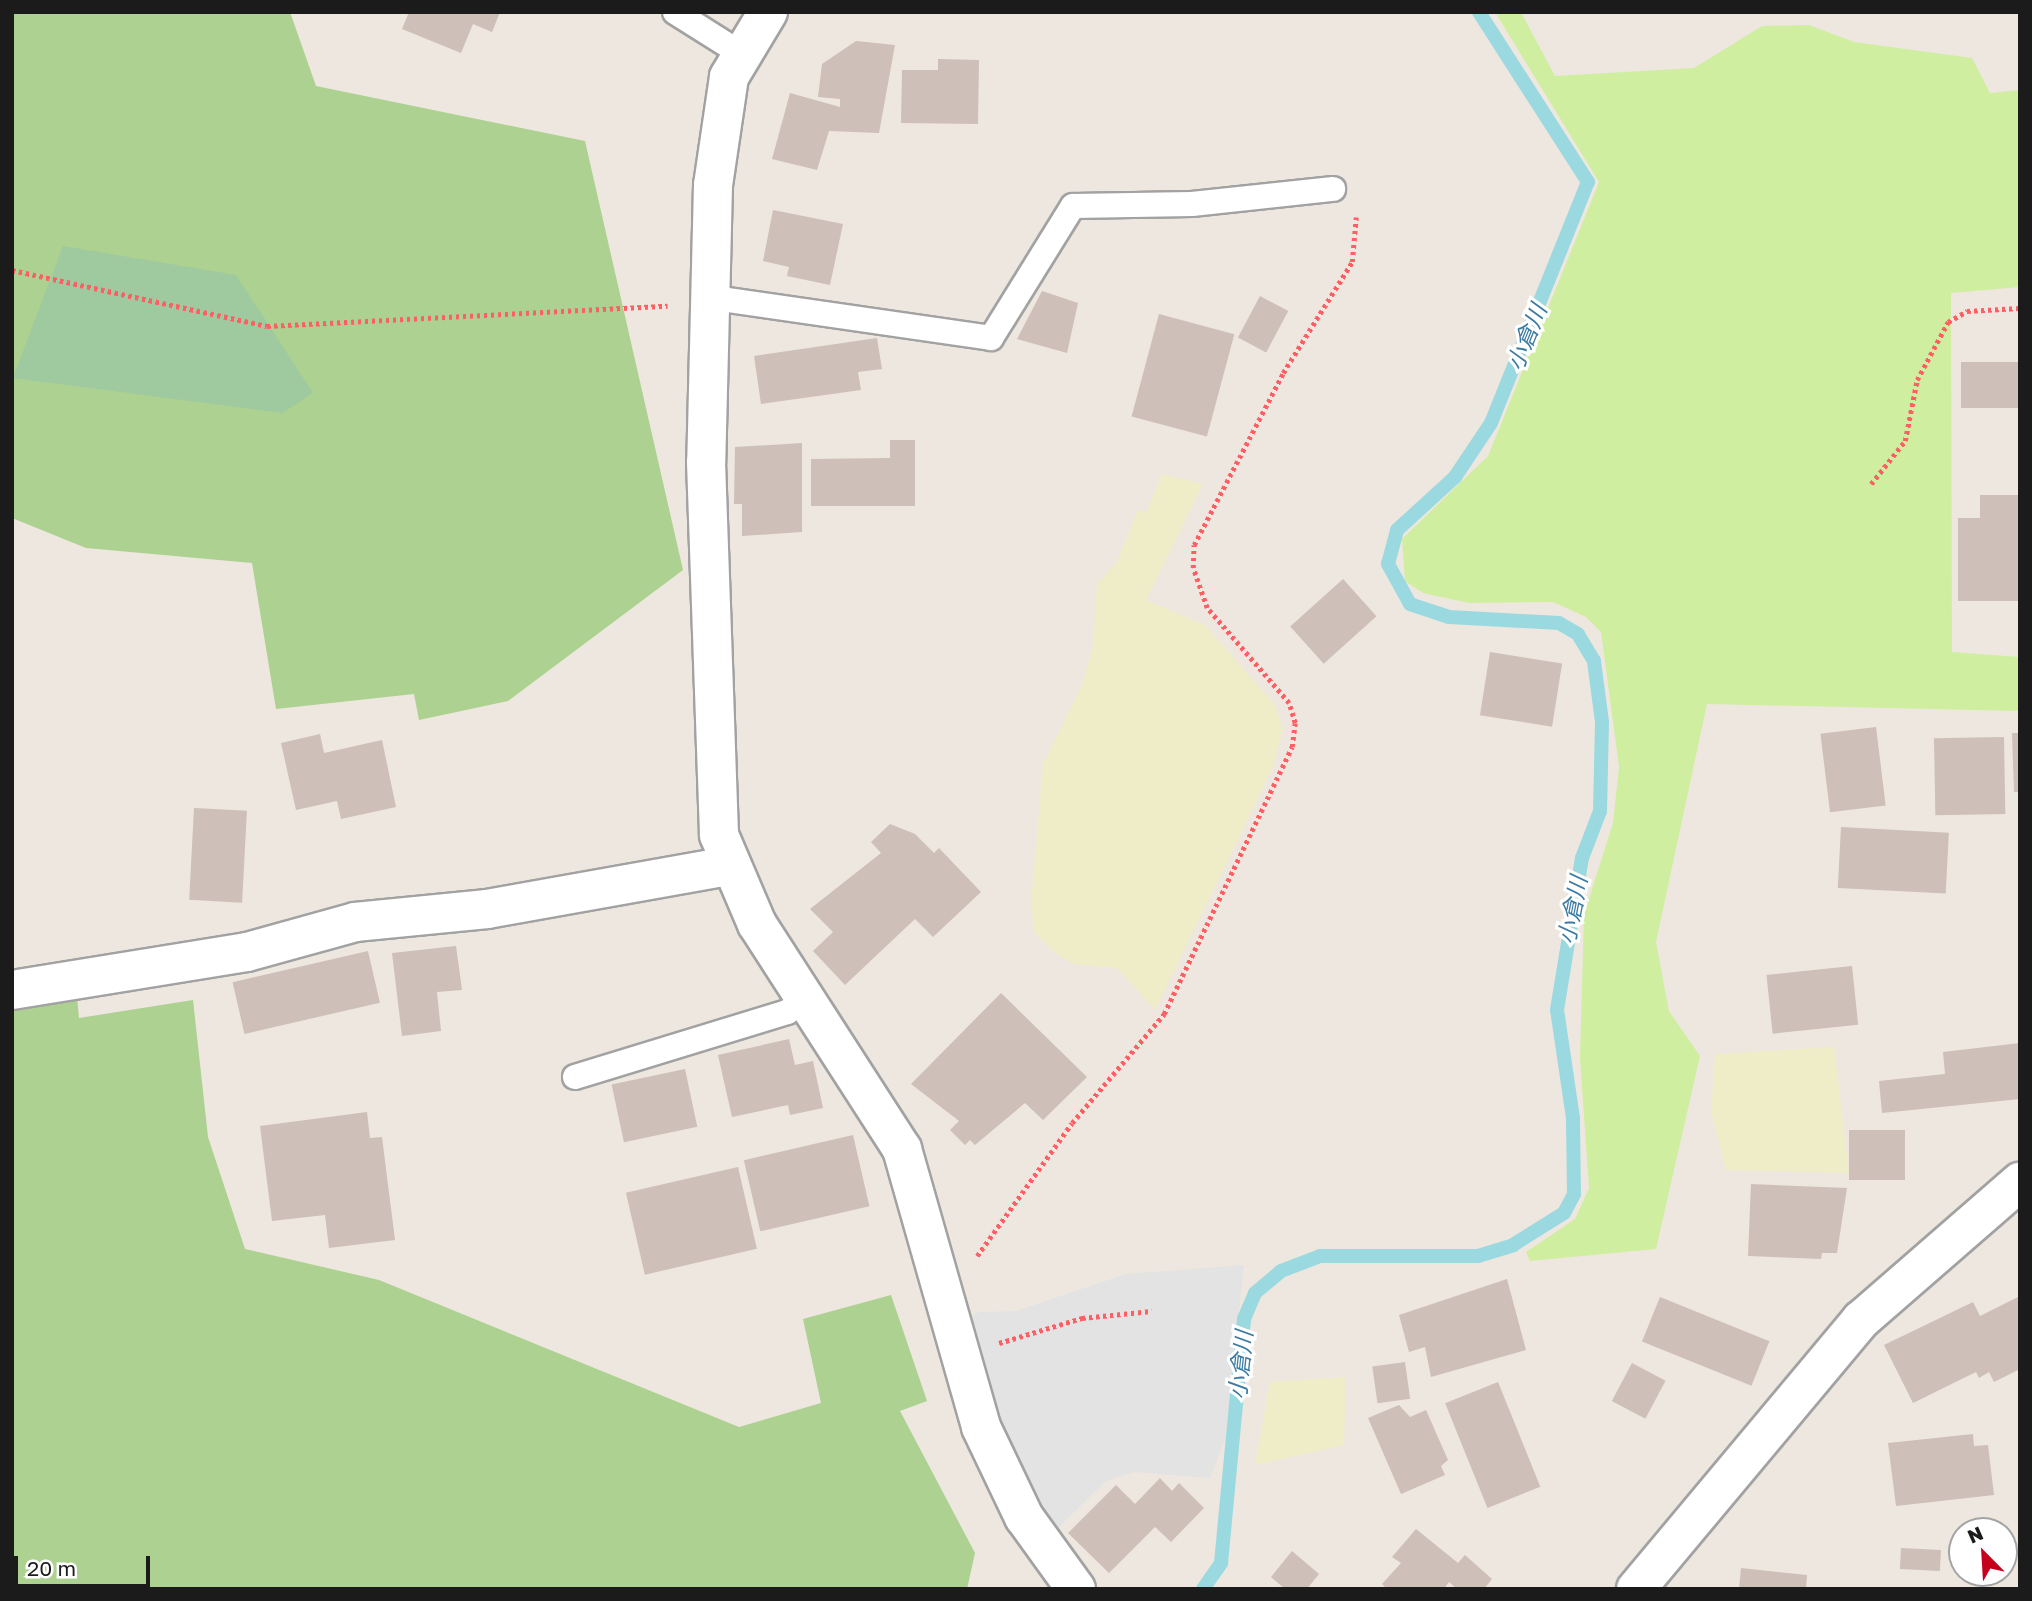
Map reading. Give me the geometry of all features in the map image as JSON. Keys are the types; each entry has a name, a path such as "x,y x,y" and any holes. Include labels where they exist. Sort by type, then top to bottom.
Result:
{"street":[{"path":"768,12 740,54 729,77 692,301 715,786 728,866 807,999 902,1149 945,1290 981,1427 1008,1486 1076,1589"},
{"path":"12,990 247,952 355,922 488,909 728,866"},
{"path":"1636,1589 1861,1320 2019,1184"}],"lane":[{"path":"675,12 740,54"},
{"path":"692,301 991,338 1073,206 1192,204 1333,189"},
{"path":"575,1077 787,1012 807,999"}],"path":[{"path":"945,1290 966,1271 1072,1123 1164,1014 1292,747 1296,723 1289,702 1207,608 1195,578 1194,545 1283,373 1352,262 1356,216 1333,189"},
{"path":"12,270 267,326 692,301"},
{"path":"1871,484 1905,441 1917,380 1948,322 1967,311 2020,309"},
{"path":"962,1357 1082,1318 1152,1311"}],"shaded area":[{"path":"1162,474 1203,484 1146,600 1205,625 1275,705 1283,729 1273,767 1155,1010 1117,968 1074,964 1056,954 1034,932 1031,904 1043,764 1082,685 1093,645 1097,584 1117,562 1138,509 1146,513"},
{"path":"1834,1047 1849,1173 1726,1170 1711,1112 1715,1054"},
{"path":"1244,1265 1225,1440 1210,1478 1134,1472 1106,1481 1056,1530 1011,1451 967,1319 979,1312 1016,1311 1126,1274"},
{"path":"1346,1377 1344,1445 1255,1465 1270,1382"}],"green space":[{"path":"12,12 290,12 316,86 585,141 683,570 508,701 419,720 414,694 276,709 252,563 86,548 12,518"},
{"path":"1495,12 1521,12 1555,76 1694,68 1762,26 1809,25 1854,42 1972,58 1990,93 2020,90 2020,287 1951,293 1952,652 2020,657 2020,711 1707,704 1656,942 1669,1011 1700,1056 1656,1249 1530,1261 1526,1252 1575,1219 1589,1188 1580,1058 1584,914 1613,823 1619,767 1601,632 1586,617 1553,602 1469,603 1423,593 1405,581 1402,539 1488,456 1599,182"},
{"path":"63,246 236,275 313,393 282,413 13,378"},
{"path":"77,997 79,1018 193,1000 208,1137 245,1249 379,1280 739,1427 821,1403 803,1319 891,1295 927,1401 900,1411 975,1553 967,1589 12,1589 12,1011"}],"building":[{"path":"409,12 500,12 492,32 473,24 461,53 402,29"},
{"path":"856,41 895,45 879,133 829,131 817,170 772,159 790,93 840,107 840,99 818,97 822,64"},
{"path":"938,59 979,60 978,124 901,123 902,70 938,70"},
{"path":"773,210 843,224 830,285 787,276 789,267 763,261"},
{"path":"1042,291 1078,303 1067,353 1017,339"},
{"path":"1260,296 1288,311 1266,353 1238,337"},
{"path":"1159,314 1234,334 1207,437 1132,416"},
{"path":"877,338 882,369 858,372 861,390 761,404 754,356"},
{"path":"1961,362 2020,362 2020,408 1961,408"},
{"path":"890,440 915,440 915,506 811,506 811,459 890,458"},
{"path":"802,443 802,532 742,536 742,504 734,504 735,447"},
{"path":"1980,495 2020,495 2020,601 1958,601 1958,518 1980,518"},
{"path":"1343,579 1376,616 1324,664 1290,627"},
{"path":"1490,652 1562,663 1552,727 1480,715"},
{"path":"1876,727 1886,805 1830,812 1820,734"},
{"path":"2012,733 2020,733 2020,792 2014,792"},
{"path":"320,734 324,753 382,740 396,807 341,819 337,801 296,810 281,743"},
{"path":"2004,737 2005,814 1935,815 1934,738"},
{"path":"194,808 247,811 242,903 189,900"},
{"path":"890,824 915,834 934,853 939,848 981,892 933,937 915,919 845,985 813,951 833,932 810,909 881,853 871,842"},
{"path":"1841,827 1949,833 1946,894 1838,888"},
{"path":"456,946 462,990 437,992 441,1031 402,1036 392,953"},
{"path":"368,951 380,1003 244,1034 233,982"},
{"path":"1852,966 1858,1025 1773,1034 1766,975"},
{"path":"1001,993 1087,1077 1043,1120 1025,1103 975,1145 970,1140 965,1145 950,1130 959,1121 911,1084"},
{"path":"789,1039 795,1065 813,1061 823,1108 790,1115 788,1105 732,1117 718,1055"},
{"path":"2020,1043 2020,1099 1882,1113 1879,1081 1945,1074 1943,1052"},
{"path":"685,1069 697,1127 624,1142 612,1085"},
{"path":"367,1112 370,1138 382,1137 395,1240 329,1248 325,1215 272,1221 260,1126"},
{"path":"1849,1130 1905,1130 1905,1180 1849,1180"},
{"path":"853,1135 869,1206 760,1231 744,1160"},
{"path":"738,1167 757,1249 645,1275 626,1193"},
{"path":"1751,1184 1847,1188 1837,1253 1822,1253 1821,1259 1748,1256"},
{"path":"1507,1279 1526,1350 1431,1377 1425,1347 1409,1352 1399,1315"},
{"path":"2020,1296 2020,1369 1994,1382 1989,1372 1979,1378 1976,1372 1913,1403 1884,1345 1973,1302 1980,1316"},
{"path":"1660,1297 1769,1341 1751,1386 1642,1342"},
{"path":"1405,1362 1410,1399 1377,1403 1372,1367"},
{"path":"1632,1363 1666,1381 1645,1419 1612,1401"},
{"path":"1498,1382 1540,1487 1487,1508 1445,1403"},
{"path":"1399,1405 1410,1417 1426,1410 1448,1460 1441,1466 1445,1475 1401,1494 1368,1418"},
{"path":"1973,1434 1974,1446 1988,1445 1994,1495 1896,1506 1888,1443"},
{"path":"1160,1478 1172,1491 1179,1483 1204,1508 1171,1542 1155,1527 1109,1573 1068,1533 1116,1485 1135,1504"},
{"path":"1416,1529 1458,1563 1465,1555 1492,1579 1484,1589 1457,1589 1449,1582 1444,1589 1387,1589 1382,1584 1401,1563 1392,1557"},
{"path":"1901,1548 1941,1550 1940,1571 1900,1569"},
{"path":"1292,1551 1319,1574 1307,1589 1285,1589 1271,1577"},
{"path":"1741,1568 1807,1575 1806,1589 1739,1589"}],"waterway":[{"name":"小倉川","path":"1203,1589 1221,1563 1244,1319 1255,1293 1281,1271 1320,1256 1478,1256 1513,1245 1564,1213 1574,1194 1573,1118 1557,1010 1582,858 1600,811 1602,722 1594,661 1578,634 1559,623 1449,617 1410,604 1388,564 1397,530 1455,477 1491,423 1588,182 1479,12"}]}
